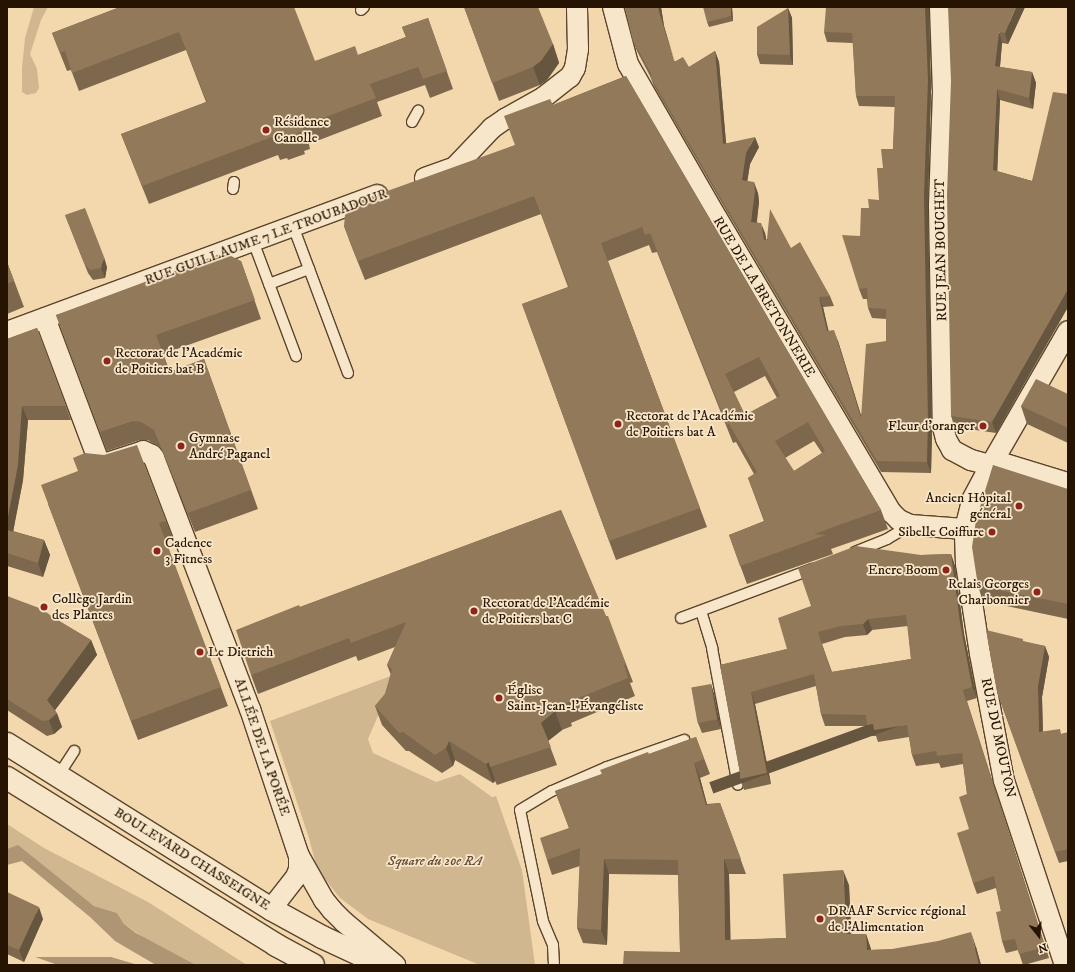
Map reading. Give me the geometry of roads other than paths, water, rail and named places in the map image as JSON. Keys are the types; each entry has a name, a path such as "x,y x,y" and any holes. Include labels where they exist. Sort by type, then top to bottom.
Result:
{"main road":[{"name":"BOULEVARD CHASSEIGNE","path":"7,744 270,909 322,937 382,965"},
{"name":"BOULEVARD CHASSEIGNE","path":"7,778 276,945 313,965"}],"street":[{"name":"RUE GUILLAUME 7 LE TROUBADOUR","path":"7,332 455,167 492,128 544,97 570,77 574,68 578,49 577,7"},
{"name":"RUE DE LA BRETONNERIE","path":"612,7 628,64 717,218 891,512 899,520 910,525 965,529"},
{"name":"RUE JEAN BOUCHET","path":"940,7 943,91 939,206 943,427 946,439 952,450 971,460 990,465 1002,463 1068,483"},
{"name":"ALLÉE DE LA PORÉE","path":"45,318 97,459 103,464 138,451 152,454 250,710 299,856 324,900 332,910 395,965"},
{"name":"RUE DU MOUTON","path":"1065,965 1004,781 979,647 966,564 965,529 972,500 990,465 1068,331"},
{"name":"ALLÉE DE LA PORÉE","path":"270,909 296,877 299,869 299,856"}],"lane":[{"path":"412,122 418,111"},
{"path":"293,226 348,373"},
{"path":"253,241 296,356"},
{"path":"269,284 309,269"},
{"path":"842,557 887,539 910,525"},
{"path":"681,618 820,566"},
{"path":"701,611 712,648 738,785"},
{"path":"554,965 552,945 543,921 520,810 552,791 607,767 684,740"},
{"path":"58,776 74,751"}],"place":[{"name":"Résidence Canolle","path":"266,130"},
{"name":"Rectorat de l'Académie de Poitiers bat B","path":"107,361"},
{"name":"Rectorat de l'Académie de Poitiers bat A","path":"618,424"},
{"name":"Fleur d'oranger","path":"983,426"},
{"name":"Gymnase André Paganel","path":"181,446"},
{"name":"Ancien Hôpital général","path":"1019,506"},
{"name":"Sibelle Coiffure","path":"992,532"},
{"name":"Cadence 3 Fitness","path":"157,551"},
{"name":"Encre Boom","path":"946,570"},
{"name":"Relais Georges Charbonnier","path":"1037,592"},
{"name":"Collège Jardin des Plantes","path":"44,607"},
{"name":"Rectorat de l'Académie de Poitiers bat C","path":"474,611"},
{"name":"Le Dietrich","path":"200,652"},
{"name":"Église Saint-Jean-l'Évangéliste","path":"499,698"},
{"name":"DRAAF Service régional de l'Alimentation","path":"820,919"}],"park label":[{"name":"Square du 20e RA","path":"435,861"}]}
